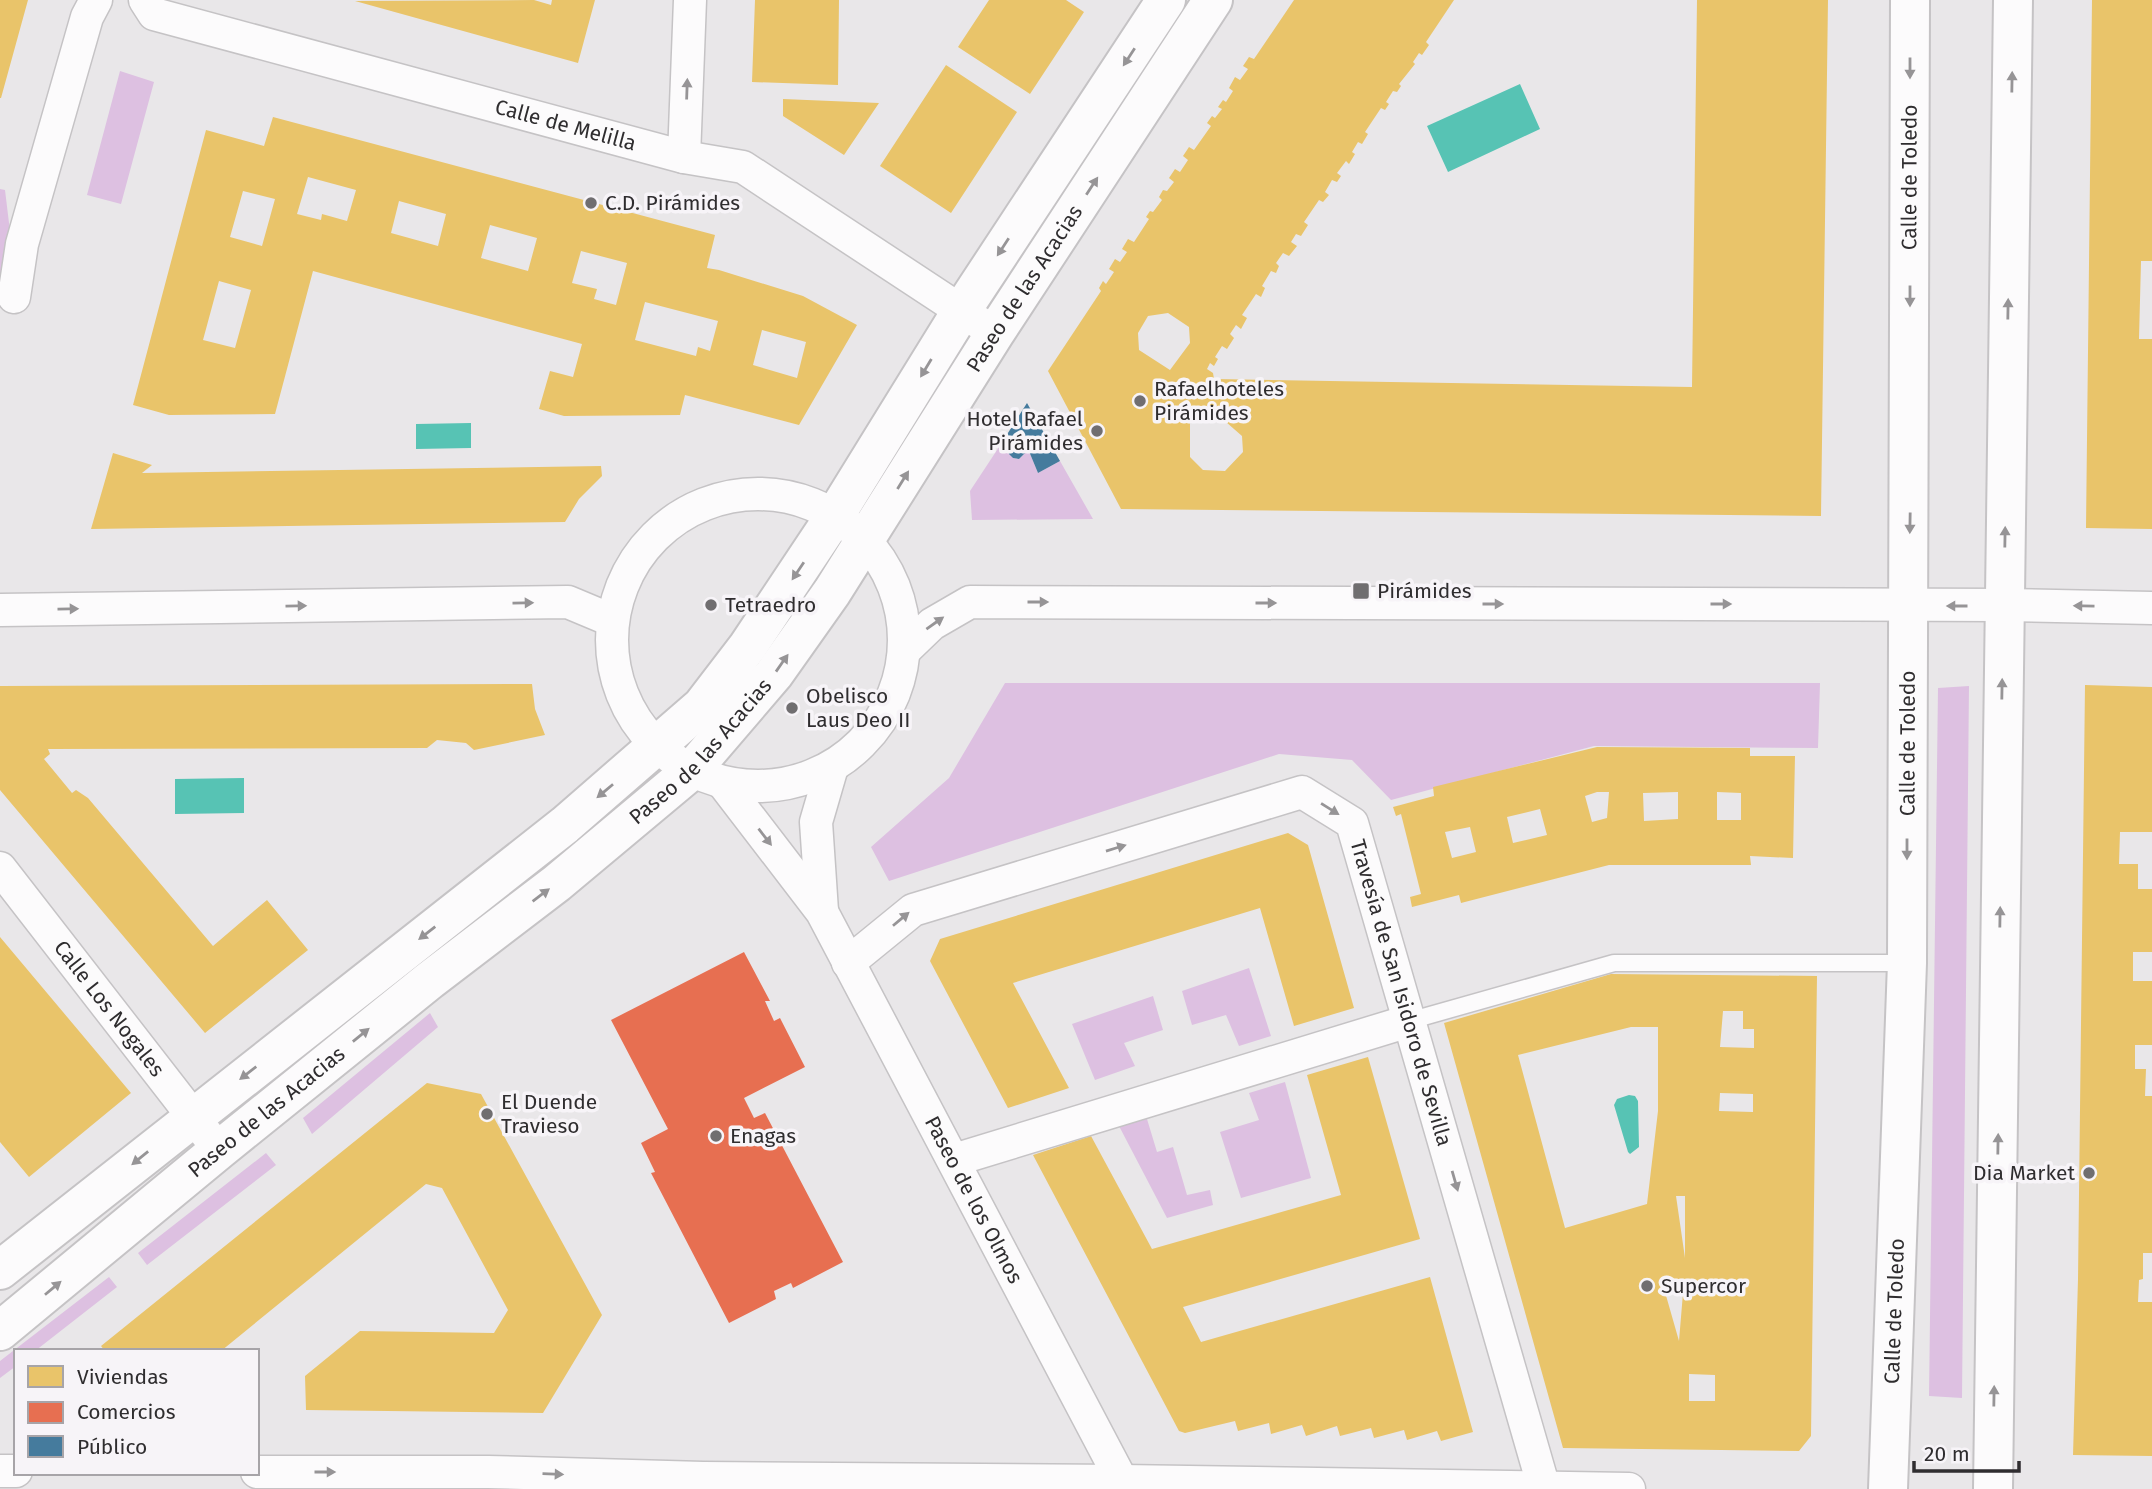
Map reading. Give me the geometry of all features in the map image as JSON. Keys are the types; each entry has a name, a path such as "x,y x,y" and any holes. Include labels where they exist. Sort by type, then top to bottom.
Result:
{"main road":[{"name":"Paseo de las Acacias","path":"0,1270 565,825 702,706 748,646 836,514 962,310 1166,0"},
{"name":"Paseo de las Acacias","path":"0,1331 430,980 557,883 707,777 774,674 832,593 995,333 1213,0"},
{"name":"Calle de Toledo","path":"1888,1489 1907,963 1910,0"},
{"path":"1993,1489 2013,0"}],"street":[{"path":"14,297 11,243 87,17 96,0"},
{"name":"Calle de Melilla","path":"145,0 154,14 684,157 743,167 995,333"},
{"path":"684,157 690,0"},
{"path":"0,610 569,602 611,620 636,555 677,516 728,495 784,494 836,514 866,538 891,575 904,612 905,650 899,685 883,718 861,746 832,767 794,782 707,777"},
{"path":"905,650 932,624 970,602 2004,605 2152,608"},
{"name":"Paseo de los Olmos","path":"611,620 612,666 628,710 657,747 707,777 822,912 1124,1485"},
{"name":"Paseo de los Olmos","path":"822,912 816,822 832,767"},
{"name":"Travesía de San Isidoro de Sevilla","path":"848,963 913,910 1302,792 1352,823 1544,1488"},
{"name":"Calle Los Nogales","path":"0,868 219,1150"},
{"path":"954,1160 1409,1021"},
{"path":"259,1472 488,1472 1124,1485 1629,1489"}],"lane":[{"path":"1409,1021 1614,963 1907,963"}],"shaded area":[{"path":"120,71 154,82 121,204 87,195"},
{"path":"1520,84 1540,129 1448,172 1427,126"},
{"path":"0,189 5,190 14,264 0,308"},
{"path":"471,423 471,448 416,449 416,424"},
{"path":"1026,444 1038,473 1060,461 1093,519 972,520 970,491 999,447 1008,450 1013,458 1019,459 1027,451"},
{"path":"1005,683 1820,683 1818,748 1594,746 1391,800 1352,760 1279,754 889,881 871,847 949,778"},
{"path":"1969,686 1962,1398 1929,1396 1938,688"},
{"path":"244,778 244,813 175,814 175,779"},
{"path":"1249,968 1271,1036 1239,1046 1226,1015 1192,1025 1182,991"},
{"path":"1153,996 1163,1030 1124,1043 1135,1066 1095,1080 1072,1024"},
{"path":"430,1013 438,1027 312,1134 303,1118"},
{"path":"1285,1082 1311,1178 1241,1198 1220,1132 1259,1120 1249,1093"},
{"path":"1635,1096 1638,1101 1639,1147 1630,1154 1614,1105 1617,1099"},
{"path":"1147,1119 1157,1152 1173,1147 1187,1195 1210,1190 1213,1205 1167,1218 1119,1126"},
{"path":"266,1153 276,1165 147,1265 138,1253"},
{"path":"109,1277 117,1287 38,1349 16,1349"},
{"path":"14,1350 14,1368 0,1378 0,1361"}],"building: Viviendas":[{"path":"0,0 28,0 1,98 0,98"},
{"path":"534,0 551,5 552,0 595,0 578,63 355,1"},
{"path":"755,0 839,0 838,85 752,82"},
{"path":"989,0 1066,0 1084,12 1030,94 958,47"},
{"path":"1294,0 1454,0 1426,42 1429,45 1422,55 1419,53 1413,62 1415,64 1399,84 1401,86 1397,92 1393,91 1386,102 1389,104 1385,110 1381,108 1365,132 1368,134 1362,144 1358,142 1349,164 1346,161 1337,173 1341,176 1337,182 1332,180 1325,192 1329,195 1323,202 1319,200 1304,222 1308,225 1301,236 1296,234 1291,242 1297,246 1289,256 1283,253 1276,263 1279,266 1276,273 1271,271 1262,286 1265,288 1261,297 1256,294 1242,315 1247,318 1241,329 1236,325 1230,334 1234,338 1227,349 1222,346 1215,357 1218,359 1214,366 1210,363 1207,369 1213,373 1214,379 1692,387 1697,0 1828,0 1821,516 1121,509 1048,371 1101,291 1099,288 1103,281 1106,284 1114,272 1109,269 1115,259 1120,262 1127,252 1122,249 1128,239 1134,242 1149,219 1146,217 1150,211 1153,212 1162,200 1159,197 1163,190 1167,191 1174,182 1169,178 1175,169 1180,172 1188,160 1183,156 1189,147 1194,150 1211,126 1207,123 1212,116 1215,118 1222,109 1218,107 1223,100 1226,102 1233,91 1229,88 1235,77 1240,80 1248,69 1243,66 1249,57 1254,59","holes":["1168,313 1189,327 1190,343 1170,370 1139,350 1138,333 1148,316","1190,422 1226,422 1242,436 1243,452 1225,471 1203,470 1190,457"]},
{"path":"2092,0 2152,0 2152,261 2141,261 2139,339 2152,339 2152,529 2086,528"},
{"path":"946,65 1017,112 951,213 880,166"},
{"path":"783,99 879,103 844,155 783,116"},
{"path":"273,117 715,235 707,268 803,296 857,325 799,425 685,395 680,415 564,416 539,409 550,371 573,377 582,344 313,271 275,414 169,415 133,405 206,130 264,146","holes":["308,177 356,190 347,221 322,214 321,220 297,214","243,191 275,199 262,246 230,237","399,201 446,214 438,246 391,233","490,225 537,238 528,271 481,258","581,251 627,263 616,305 594,299 597,289 572,283","219,281 251,290 235,348 203,340","645,302 718,321 710,351 698,347 696,356 635,340","762,330 806,342 797,378 753,365"]},
{"path":"113,453 152,465 142,473 601,466 602,476 579,499 565,522 91,529"},
{"path":"532,684 535,709 545,735 474,750 466,743 437,740 427,748 48,749 50,754 44,759 72,793 76,790 88,798 213,946 267,900 308,950 205,1033 0,790 0,686"},
{"path":"2085,685 2152,687 2152,832 2120,832 2119,864 2138,864 2138,889 2152,889 2152,952 2133,952 2133,981 2152,981 2152,1045 2135,1045 2135,1069 2146,1069 2145,1096 2152,1096 2152,1253 2143,1253 2143,1279 2139,1280 2138,1302 2152,1302 2152,1456 2073,1455 2078,1279"},
{"path":"1597,747 1750,748 1750,756 1795,756 1793,858 1750,856 1751,865 1609,865 1461,903 1459,895 1412,907 1410,897 1421,894 1401,814 1396,816 1393,807 1434,796 1433,787","holes":["1609,792 1607,818 1592,822 1585,796","1678,792 1678,819 1644,821 1643,793","1717,792 1741,793 1741,820 1717,820","1540,809 1547,835 1513,843 1507,817","1470,827 1476,852 1452,858 1445,832"]},
{"path":"1288,833 1308,845 1354,1008 1294,1026 1260,908 1013,983 1069,1088 1008,1108 930,961 940,939"},
{"path":"0,937 131,1093 29,1177 0,1142"},
{"path":"1611,974 1817,976 1811,1436 1799,1451 1563,1448 1444,1023","holes":["1723,1011 1743,1011 1743,1029 1754,1029 1754,1048 1720,1047","1631,1027 1658,1027 1658,1111 1647,1204 1565,1228 1518,1055","1720,1093 1753,1094 1753,1112 1719,1111","1676,1196 1685,1196 1685,1258","1684,1281 1679,1341 1663,1285","1689,1374 1715,1375 1715,1401 1689,1401"]},
{"path":"1368,1057 1420,1239 1183,1307 1201,1342 1430,1277 1473,1432 1441,1441 1437,1431 1407,1440 1404,1430 1374,1438 1371,1428 1340,1436 1337,1426 1306,1436 1302,1425 1271,1434 1269,1423 1238,1431 1235,1421 1185,1433 1179,1431 1033,1155 1091,1136 1152,1249 1341,1195 1307,1075"},
{"path":"427,1083 481,1094 602,1315 543,1413 306,1410 305,1376 360,1331 494,1333 508,1310 442,1188 426,1184 223,1349 103,1349 101,1346"}],"building: Comercios":[{"name":"Enagas","path":"744,952 770,1001 765,1001 774,1021 780,1018 805,1067 744,1098 754,1118 765,1113 843,1262 793,1288 791,1283 774,1291 776,1299 729,1323 651,1173 655,1172 641,1143 668,1129 611,1020"}],"building: Público":[{"path":"1027,403 1060,461 1038,473 1026,444 1027,451 1019,459 1013,458 1008,450 999,447"}],"place":[{"name":"C.D. Pirámides","path":"591,203"},
{"name":"Rafaelhoteles Pirámides","path":"1140,401"},
{"name":"Hotel Rafael Pirámides","path":"1097,431"},
{"name":"Pirámides","path":"1361,591"},
{"name":"Tetraedro","path":"711,605"},
{"name":"Obelisco Laus Deo II","path":"792,708"},
{"name":"El Duende Travieso","path":"487,1114"},
{"name":"Enagas","path":"716,1136"},
{"name":"Dia Market","path":"2089,1173"},
{"name":"Supercor","path":"1647,1286"}]}
